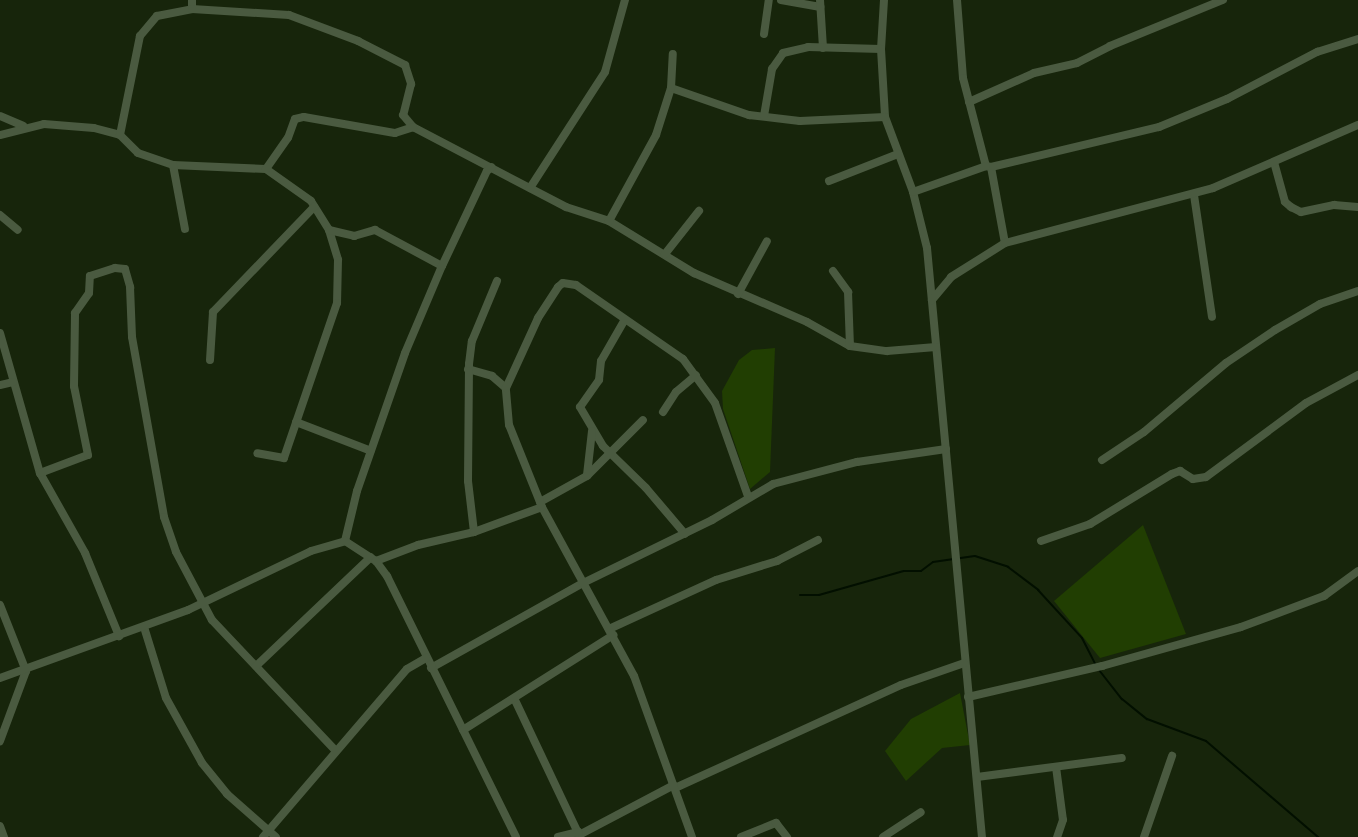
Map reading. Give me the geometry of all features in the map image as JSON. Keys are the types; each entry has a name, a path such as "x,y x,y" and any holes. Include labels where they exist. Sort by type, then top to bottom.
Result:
{"street":[{"path":"192,0 192,9"},
{"path":"530,188 605,72 625,0"},
{"path":"764,34 768,0"},
{"path":"781,0 820,4 823,48"},
{"path":"884,0 881,49 885,117 913,192 927,248 982,837"},
{"path":"957,0 959,56 1005,243"},
{"path":"969,102 1034,73 1077,63 1110,46 1223,0"},
{"path":"120,135 144,30 157,16 192,9 289,15 405,65 412,76 403,115 412,127 566,207 609,220 694,273 807,322 850,346 887,351 936,347"},
{"path":"913,192 988,167 1159,127 1227,99 1317,52 1358,39"},
{"path":"764,116 777,59 792,49 881,49"},
{"path":"609,220 643,163 671,88 672,54"},
{"path":"671,88 717,107 800,121 885,117"},
{"path":"0,116 24,127"},
{"path":"266,169 288,138 295,119 304,117 395,133 412,127"},
{"path":"0,135 24,127 67,124 120,135 138,153 173,165 266,169 288,181 314,207 328,230 338,260 337,303 285,458 257,453"},
{"path":"932,300 951,277 1005,243 1194,195 1358,125"},
{"path":"829,181 898,154"},
{"path":"1274,162 1285,202 1291,207 1301,212 1334,205 1358,207"},
{"path":"173,165 185,229"},
{"path":"345,541 371,451 405,353 442,266 487,171 492,167"},
{"path":"1194,195 1212,317"},
{"path":"210,360 213,312 314,207"},
{"path":"665,254 699,211"},
{"path":"0,215 18,230"},
{"path":"328,230 354,236 375,230 442,266"},
{"path":"738,294 768,241"},
{"path":"40,474 88,455 74,386 75,313 89,293 90,276 115,268 125,269 130,287 132,337 164,517 176,552 212,620 335,750"},
{"path":"833,271 848,292 850,346"},
{"path":"474,532 468,481 468,369 472,341 497,282"},
{"path":"693,837 634,676 541,505 509,425 506,388 538,318 563,283 576,285 624,321 665,346 696,375 725,426 735,467 748,496"},
{"path":"1102,460 1144,432 1226,363 1275,330 1320,304 1358,291"},
{"path":"624,321 601,361 599,380 580,407 592,431 609,452 646,488 685,534"},
{"path":"0,333 40,474 85,554 119,636"},
{"path":"494,377 515,368"},
{"path":"468,369 494,377 506,388"},
{"path":"663,412 676,392 696,375"},
{"path":"1041,541 1090,524 1172,474 1180,471 1193,479 1206,477 1306,403 1358,375"},
{"path":"0,385 13,382"},
{"path":"256,666 374,559 418,545 474,532 541,505 587,476 643,420"},
{"path":"296,422 371,451"},
{"path":"587,476 592,431"},
{"path":"431,668 583,583 685,534 748,496 773,484 857,462 946,449"},
{"path":"463,730 611,632 716,580 777,561 818,540"},
{"path":"0,678 26,671 144,627 202,603 311,551 345,541 374,559 391,584 516,837"},
{"path":"968,697 1102,666 1290,610 1324,596 1358,571"},
{"path":"0,605 26,671 0,741"},
{"path":"144,627 166,698 190,744 227,794 265,834 276,837"},
{"path":"265,834 407,669 426,658"},
{"path":"558,837 579,835 675,786 891,689 964,663"},
{"path":"514,698 579,835"},
{"path":"1144,837 1172,756"},
{"path":"977,777 1122,758"},
{"path":"1056,767 1063,819 1057,837"},
{"path":"883,837 921,812"},
{"path":"741,837 776,823 788,837"},
{"path":"0,826 4,837"}],"green space":[{"path":"775,348 770,472 750,489 723,409 722,391 739,360 752,350"},
{"path":"1143,525 1186,634 1100,658 1054,601"},
{"path":"960,693 970,745 942,748 906,781 885,751 911,719"}],"waterway":[{"path":"800,595 819,595 904,571 921,571 933,562 975,556 1008,567 1038,590 1082,638 1096,666"},
{"path":"1099,670 1122,699 1147,719 1206,741 1318,837"}]}
